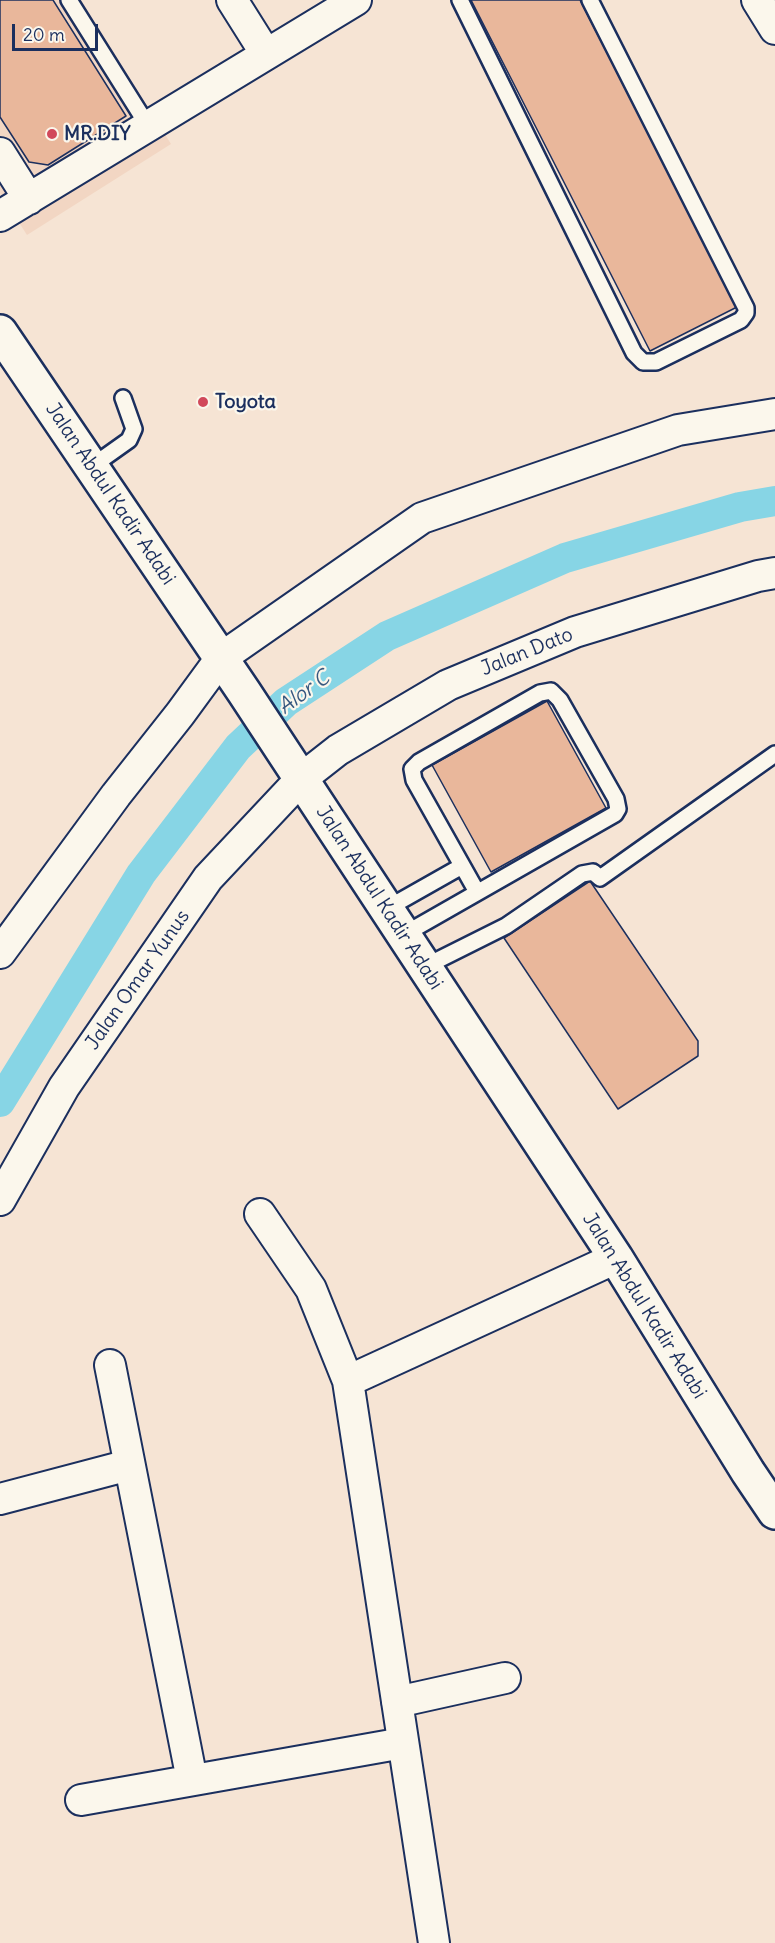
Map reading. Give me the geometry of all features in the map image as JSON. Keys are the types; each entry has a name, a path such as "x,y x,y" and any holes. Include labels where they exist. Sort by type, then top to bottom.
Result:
{"main road":[{"name":"Jalan Abdul Kadir Adabi","path":"0,332 221,658 616,1258 775,1512"},
{"name":"Jalan Abdul Kadir Adabi","path":"748,1472 775,1535"}],"street":[{"path":"232,0 266,54"},
{"path":"0,216 356,0"},
{"path":"757,0 775,29"},
{"path":"0,153 29,199"},
{"path":"0,953 116,795 221,658 422,518 678,430 775,414"},
{"name":"Jalan Dato","path":"301,779 338,750 448,685 575,632 758,576 775,573"},
{"name":"Jalan Omar Yunus","path":"0,1200 64,1087 208,878 301,779"},
{"path":"260,1214 311,1289 348,1381 434,1943"},
{"path":"348,1381 616,1258"},
{"path":"110,1365 192,1780"},
{"path":"0,1499 129,1465"},
{"path":"397,1702 505,1678"},
{"path":"81,1800 403,1743"}],"lane":[{"path":"69,0 148,126"},
{"path":"460,0 634,353 643,362 656,362 741,320 746,313 746,308 590,0"},
{"path":"91,467 129,440 134,429 123,398"},
{"path":"395,922 477,892 611,817 618,809 616,799 560,700 551,692 546,691 530,699 419,762 412,769 414,780 477,892"},
{"path":"424,967 506,926 582,874 593,872 600,878 775,754"},
{"path":"395,922 462,866"}],"shaded area":[{"path":"0,0 81,0 171,144 27,235 0,193"}],"building":[{"path":"0,0 53,0 126,116 48,165 29,162 0,117"},
{"path":"471,0 580,0 737,307 650,351"},
{"path":"547,701 606,808 491,872 432,765"},
{"path":"590,881 698,1041 698,1056 618,1109 504,938"}],"waterway":[{"name":"Alor C","path":"0,1102 141,874 238,747 286,702 387,636 565,558 740,507 775,501"}],"place":[{"name":"MR.DIY","path":"52,134"},
{"name":"Toyota","path":"203,402"}]}
